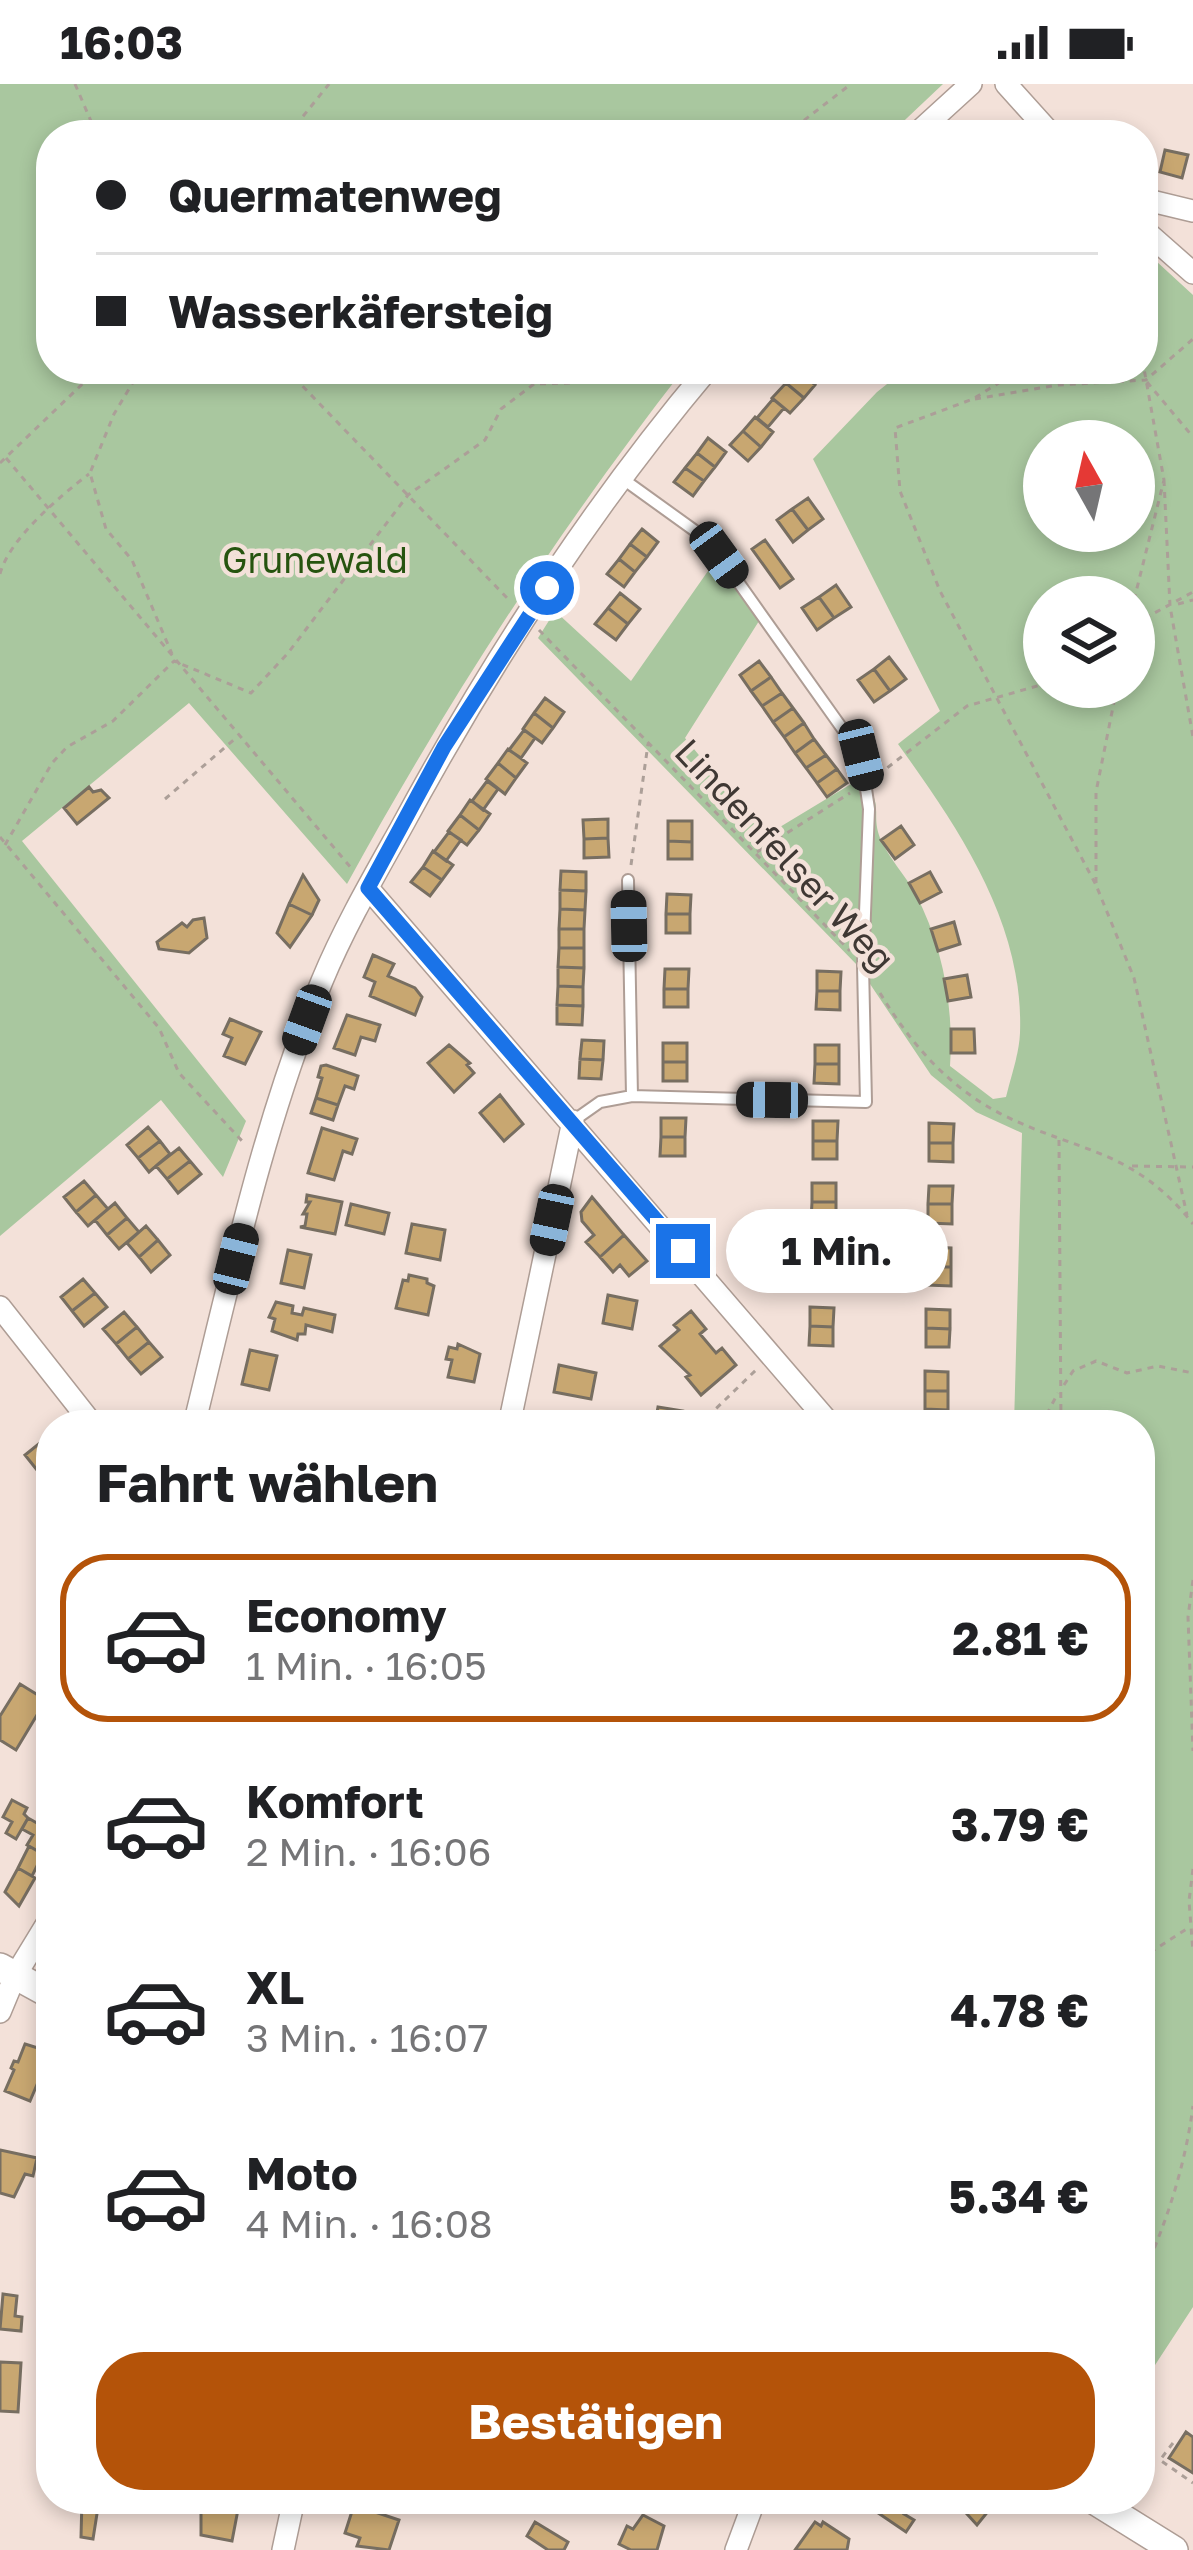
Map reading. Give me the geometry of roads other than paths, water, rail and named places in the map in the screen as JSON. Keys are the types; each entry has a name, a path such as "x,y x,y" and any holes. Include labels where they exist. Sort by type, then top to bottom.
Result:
{"street":[{"path":"931,120 971,84"},
{"path":"1006,84 1038,120"},
{"path":"1158,203 1193,211"},
{"path":"1158,242 1193,273"},
{"path":"198,1410 260,1159 323,977 444,747 622,479 696,384"},
{"path":"368,888 818,1410"},
{"path":"512,1410 573,1121"},
{"path":"0,1307 81,1410"},
{"path":"0,2012 8,1972 36,1936"},
{"path":"8,1972 36,1987"},
{"path":"283,2550 291,2514"},
{"path":"736,2550 749,2514"},
{"path":"1116,2514 1174,2550"}],"lane":[{"path":"573,1121 600,1102 632,1096 866,1102 863,965 868,783 861,755 719,555 698,533 622,479"},
{"path":"628,880 632,1096"}],"park label":[{"name":"Grunewald","path":"315,560"}]}
